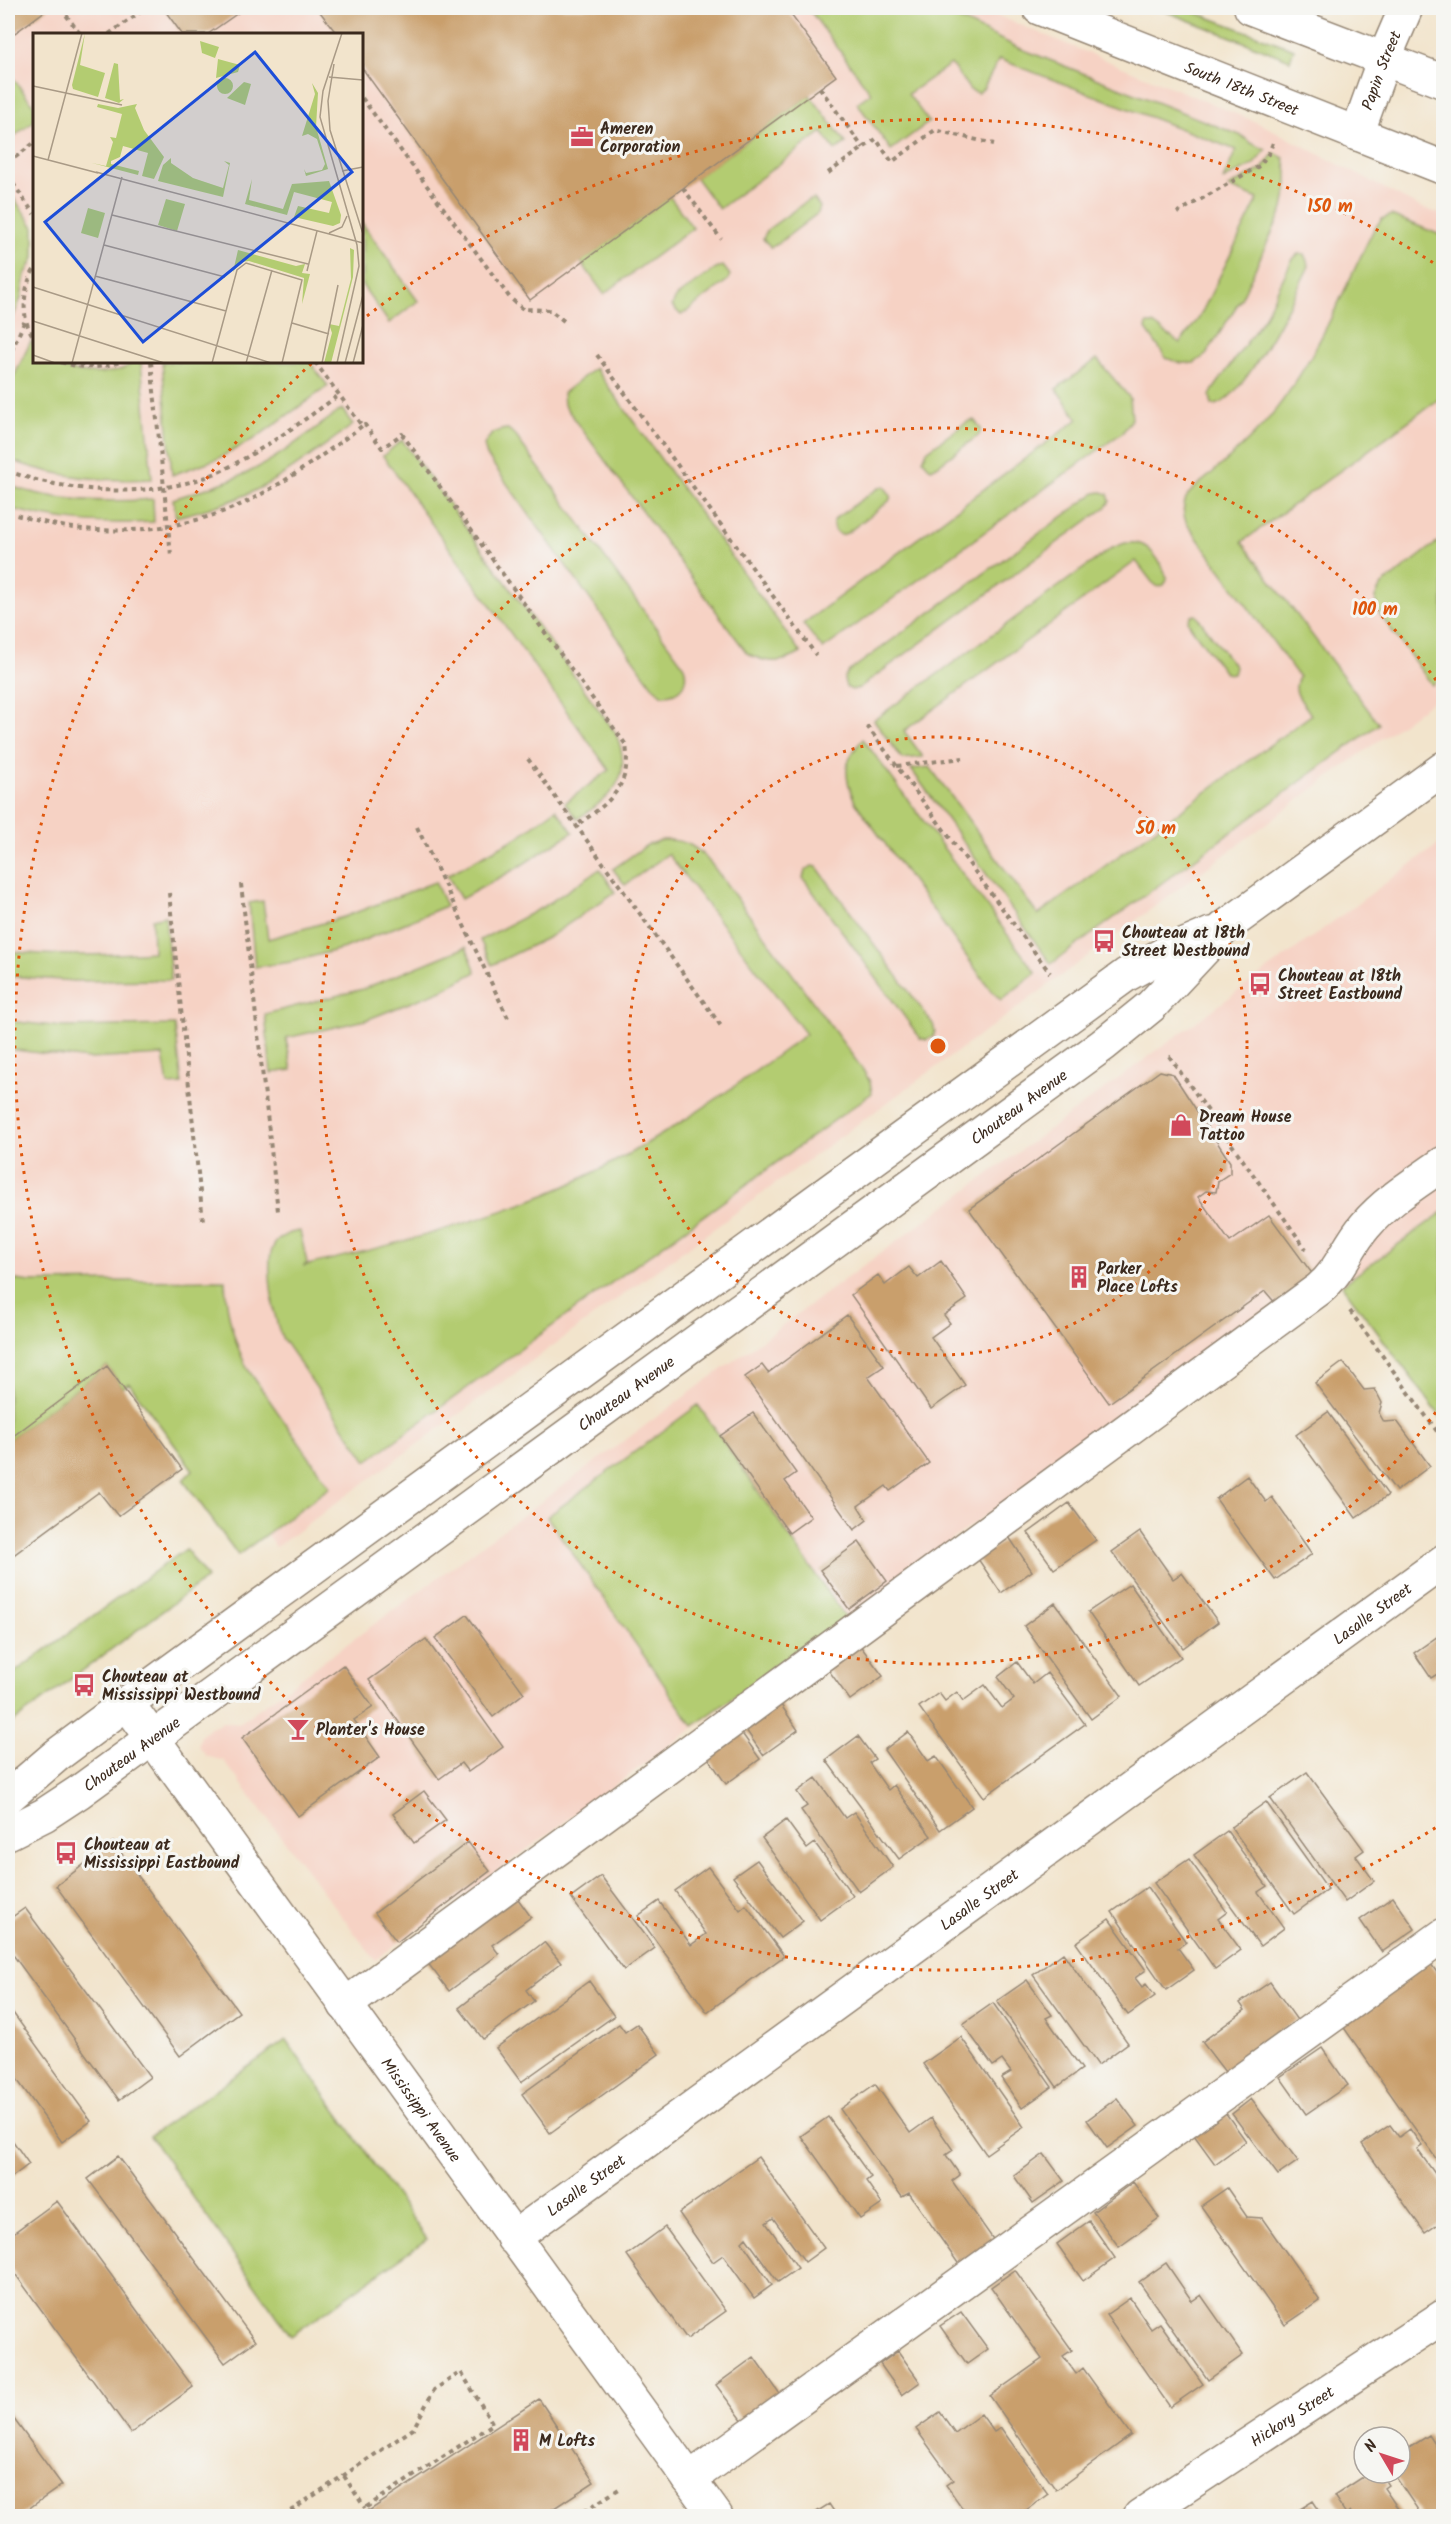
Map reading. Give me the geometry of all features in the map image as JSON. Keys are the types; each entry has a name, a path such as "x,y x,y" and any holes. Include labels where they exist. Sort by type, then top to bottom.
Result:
{"main road":[{"name":"South 18th Street","path":"1039,8 1443,168"},
{"path":"1251,8 1443,82"},
{"name":"Papin Street","path":"1357,134 1384,59 1406,8"},
{"name":"Chouteau Avenue","path":"8,1833 44,1815 79,1792 1103,1045 1151,1006 1224,928 1443,768"},
{"name":"Chouteau Avenue","path":"8,1797 48,1762 127,1703 1126,975 1164,954 1224,928"},
{"path":"345,2005 1319,1289 1329,1281 1362,1228 1383,1206 1443,1163"},
{"name":"Lasalle Street","path":"513,2238 1443,1561"},
{"name":"Mississippi Avenue","path":"127,1703 716,2517"},
{"path":"689,2479 1443,1935"},
{"name":"Hickory Street","path":"1140,2517 1443,2316"}],"path":[{"path":"61,8 79,33"},
{"path":"110,33 146,8"},
{"path":"820,88 863,148"},
{"path":"363,99 510,298 523,309 550,310 564,321"},
{"path":"828,173 876,139 892,162 935,130 994,144"},
{"path":"1177,213 1259,166 1269,153 1275,137"},
{"path":"8,163 33,144"},
{"path":"8,176 33,213"},
{"path":"683,188 721,239"},
{"path":"33,273 25,295 26,317 33,334"},
{"path":"8,359 26,317"},
{"path":"597,355 816,655"},
{"path":"64,363 80,368 100,368 117,363"},
{"path":"151,363 171,555"},
{"path":"316,363 362,426 365,425 382,448 402,434 626,745 628,761 624,778 614,795 575,826"},
{"path":"8,471 40,482 110,490 164,487 226,469 293,428 339,394"},
{"path":"8,513 82,529 124,530 168,526 206,518 243,504 313,462 362,426"},
{"path":"867,726 1050,973"},
{"path":"896,766 963,758"},
{"path":"528,759 721,1026"},
{"path":"417,827 508,1018"},
{"path":"241,885 278,1211"},
{"path":"169,893 203,1221"},
{"path":"283,2517 413,2429 434,2390 461,2373 493,2424 367,2510 344,2476"},
{"path":"577,2517 619,2489"}],"shaded area":[{"path":"8,8 979,8 1263,125 1420,207 1443,215 1443,693 1016,1009 276,1547 118,1335 8,1414"},
{"path":"1443,841 1443,1305 1389,1345 1328,1266 375,1960 224,1761 206,1756 198,1745 201,1736 211,1727 223,1722 238,1724"}],"green space":[{"path":"808,8 935,8 1019,48 1242,136 1266,150 1253,165 1223,180 1236,150 999,59 983,89 978,93 970,90 951,64 908,94 929,122 891,150 857,103 871,93"},
{"path":"1157,8 1183,8 1294,49 1290,60"},
{"path":"13,78 33,105 33,122 8,141 8,82"},
{"path":"810,95 846,143 835,150 822,132 719,209 696,178"},
{"path":"1274,153 1284,158 1287,172 1283,209 1241,299 1206,355 1194,363 1179,363 1166,358 1146,329 1147,324 1153,324 1180,343 1199,318 1258,199 1228,187 1262,169"},
{"path":"8,190 33,226 33,260 25,275 21,298 8,330"},
{"path":"670,197 693,228 604,294 581,262"},
{"path":"814,199 820,207 818,213 776,245 771,247 763,239 767,230 807,201"},
{"path":"1391,215 1443,236 1443,396 1242,542 1379,724 1051,964 911,769 930,767 1038,915 1311,715 1297,692 1299,677 1187,524 1184,505 1191,491 1244,445 1280,405 1296,382 1324,332 1374,229 1382,219"},
{"path":"363,224 418,301 389,323 363,286"},
{"path":"1298,254 1304,254 1309,266 1280,322 1238,388 1224,401 1212,405 1210,396 1213,390 1264,318 1292,260"},
{"path":"723,266 730,275 728,280 681,315 672,306 676,297 716,268"},
{"path":"31,341 33,363 55,363 74,371 101,373 119,370 133,363 141,363 152,479 115,480 79,477 43,470 8,459 8,389"},
{"path":"1097,359 1130,398 1132,419 1123,432 823,649 803,624 1078,419 1056,389"},
{"path":"162,363 311,363 328,386 254,439 219,458 172,475"},
{"path":"595,368 801,653 781,661 767,661 747,653 564,405 563,393"},
{"path":"342,409 353,425 284,474 240,497 176,517 173,499 224,483 253,470 288,449"},
{"path":"974,420 981,429 979,435 931,469 923,460 927,451 967,422"},
{"path":"508,429 515,435 684,666 684,683 675,693 663,695 654,688 487,456 484,445 488,438 493,433"},
{"path":"402,440 615,732 621,747 622,773 611,793 577,819 565,803 609,770 383,456"},
{"path":"8,485 43,495 80,500 153,499 154,522 80,521 45,517 8,508"},
{"path":"884,486 891,496 889,501 847,533 841,535 835,531 833,522 837,517"},
{"path":"1095,493 1108,494 1110,501 1106,507 859,688 852,690 846,687 844,679 848,672"},
{"path":"1443,538 1443,676 1432,685 1381,616 1375,600 1382,585"},
{"path":"1125,543 1138,543 1149,549 1161,564 1166,575 1167,580 1164,585 1158,587 1152,582 1136,561 904,731 923,757 902,759 874,720 1112,548"},
{"path":"1196,615 1235,667 1233,674 1225,673 1191,627 1188,621 1191,616"},
{"path":"863,739 1036,973 1001,1000 990,989 855,802 848,784 847,769 852,754"},
{"path":"556,809 573,832 517,868 461,899 447,875 518,837"},
{"path":"662,840 678,841 691,846 713,866 863,1070 870,1082 872,1093 367,1461 282,1338 274,1307 269,1268 272,1251 281,1238 289,1233 300,1231 307,1263 303,1266 426,1235 517,1206 581,1179 648,1142 713,1101 806,1034 668,854 625,885 613,869 647,845"},
{"path":"812,866 817,867 933,1024 935,1031 933,1036 926,1040 920,1038 803,878 805,871"},
{"path":"600,869 615,892 549,937 492,965 480,940 543,907"},
{"path":"435,882 446,906 345,948 291,962 255,967 249,903 263,901 268,939 344,917"},
{"path":"165,916 171,980 75,981 8,976 8,951 80,955 153,952 152,919"},
{"path":"466,947 476,972 442,990 366,1020 286,1038 292,1070 271,1073 265,1014 363,989"},
{"path":"8,1021 63,1027 175,1025 182,1084 168,1085 163,1055 88,1059 8,1049"},
{"path":"1443,1212 1443,1420 1342,1285"},
{"path":"8,1279 31,1282 225,1280 231,1326 247,1368 330,1487 238,1555 183,1480 193,1470 129,1383 123,1388 107,1366 8,1440"},
{"path":"698,1405 846,1618 693,1726 547,1517"},
{"path":"186,1549 207,1578 8,1726 8,1677"},
{"path":"286,2040 427,2239 291,2336 150,2136"}],"building":[{"path":"8,8 49,8 8,38"},
{"path":"163,8 245,8 209,33 181,33"},
{"name":"Ameren Corporation","path":"317,8 786,8 836,76 530,300 363,69 363,33 336,33"},
{"path":"1160,1071 1173,1074 1230,1162 1230,1173 1218,1181 1216,1192 1206,1191 1198,1197 1230,1242 1269,1215 1314,1276 1277,1305 1265,1291 1109,1403 969,1209"},
{"path":"941,1261 967,1299 944,1315 950,1323 931,1337 965,1385 931,1409 851,1295 878,1275 885,1285 909,1267 918,1278"},
{"path":"847,1315 884,1366 868,1377 929,1463 890,1491 886,1486 858,1506 867,1520 854,1530 745,1377 762,1365 768,1373"},
{"path":"1343,1362 1364,1390 1375,1389 1382,1403 1379,1413 1384,1422 1397,1421 1430,1466 1396,1491 1315,1383"},
{"path":"107,1366 182,1469 118,1516 99,1492 8,1559 8,1440"},
{"path":"1328,1412 1388,1495 1356,1518 1296,1435"},
{"path":"753,1413 796,1473 785,1481 811,1517 789,1533 720,1436"},
{"path":"1247,1476 1266,1502 1272,1497 1312,1554 1275,1580 1216,1499"},
{"path":"1069,1503 1096,1540 1054,1569 1028,1533"},
{"path":"1140,1532 1173,1579 1182,1573 1218,1622 1183,1648 1112,1552"},
{"path":"1009,1537 1032,1571 1001,1593 978,1559"},
{"path":"859,1542 887,1581 849,1609 820,1570"},
{"path":"1130,1584 1181,1657 1139,1686 1088,1612"},
{"path":"1055,1603 1122,1696 1091,1719 1024,1626"},
{"path":"467,1615 524,1693 493,1717 435,1638"},
{"path":"1444,1632 1444,1670 1431,1678 1414,1653"},
{"path":"426,1639 503,1747 468,1772 461,1763 439,1779 369,1680"},
{"path":"859,1644 883,1676 850,1700 827,1668"},
{"path":"1017,1662 1033,1684 1047,1673 1085,1724 984,1797 919,1707 939,1693 945,1701 957,1692 963,1701 985,1685 1002,1708 1014,1699 998,1677"},
{"path":"343,1665 373,1707 354,1720 380,1757 298,1816 242,1738"},
{"path":"779,1702 798,1730 763,1755 744,1727"},
{"path":"741,1732 760,1759 726,1784 707,1756"},
{"path":"908,1732 928,1761 936,1756 972,1807 940,1830 884,1750"},
{"path":"858,1736 875,1759 869,1763 888,1790 894,1785 931,1836 899,1859 826,1760"},
{"path":"1307,1772 1364,1850 1356,1856 1374,1881 1345,1902 1270,1798"},
{"path":"816,1778 845,1818 854,1812 893,1867 859,1892 801,1810 807,1806 797,1792"},
{"path":"424,1791 446,1820 414,1843 393,1814"},
{"path":"1266,1802 1328,1889 1294,1914 1231,1827"},
{"path":"786,1820 807,1849 815,1843 853,1896 820,1920 762,1838"},
{"path":"1227,1831 1267,1886 1258,1892 1284,1928 1260,1946 1194,1855"},
{"path":"113,1842 239,2012 180,2056 56,1886"},
{"path":"468,1842 490,1871 397,1942 375,1913"},
{"path":"1189,1859 1227,1912 1218,1919 1241,1950 1215,1969 1154,1883"},
{"path":"757,1860 803,1921 780,1938 733,1877"},
{"path":"708,1867 740,1910 746,1905 784,1956 707,2012 638,1916 659,1901 691,1945 706,1934 675,1891"},
{"path":"601,1876 655,1948 624,1970 571,1898"},
{"path":"1147,1887 1186,1942 1178,1948 1194,1970 1166,1990 1112,1912"},
{"path":"513,1892 531,1917 492,1945 499,1954 449,1991 424,1958"},
{"path":"1393,1897 1415,1929 1382,1952 1360,1920"},
{"path":"25,1908 150,2077 119,2100 8,1948 8,1920"},
{"path":"1109,1919 1146,1970 1135,1978 1142,1987 1146,1984 1155,1996 1128,2015 1076,1943"},
{"path":"544,1942 561,1963 526,1990 534,2001 483,2039 459,2008"},
{"path":"1063,1953 1128,2043 1098,2065 1033,1975"},
{"path":"1428,1960 1444,1982 1444,2170 1340,2022"},
{"path":"1027,1980 1052,2015 1046,2018 1082,2069 1057,2087 997,2001"},
{"path":"589,1981 614,2016 521,2082 496,2048"},
{"path":"1270,1982 1297,2020 1225,2072 1202,2042 1245,2010 1240,2003"},
{"path":"993,2003 1052,2087 1022,2108 1001,2078 1011,2072 1002,2060 993,2066 963,2024"},
{"path":"8,2006 91,2121 62,2142 8,2067"},
{"path":"619,2024 625,2032 637,2024 659,2054 550,2133 522,2094"},
{"path":"961,2037 1024,2127 986,2154 923,2064"},
{"path":"1322,2048 1348,2085 1306,2114 1280,2077"},
{"path":"875,2084 910,2133 931,2118 953,2150 946,2155 960,2175 952,2181 995,2242 960,2266 909,2193 902,2197 840,2109"},
{"path":"1117,2098 1138,2126 1107,2148 1087,2120"},
{"path":"1251,2099 1298,2161 1278,2175 1232,2114"},
{"path":"1225,2112 1246,2141 1215,2164 1194,2135"},
{"path":"828,2117 871,2177 866,2181 882,2204 860,2219 801,2136"},
{"path":"1390,2125 1399,2137 1410,2129 1422,2146 1417,2149 1444,2186 1444,2220 1425,2233 1362,2144"},
{"path":"8,2134 29,2164 8,2180"},
{"path":"1044,2154 1064,2181 1033,2203 1014,2176"},
{"path":"118,2156 255,2341 225,2363 88,2179"},
{"path":"758,2157 824,2248 805,2262 773,2218 766,2223 798,2268 778,2282 746,2238 742,2242 772,2285 754,2298 723,2255 713,2262 679,2213"},
{"path":"1133,2182 1159,2218 1119,2247 1093,2212"},
{"path":"1227,2188 1247,2217 1262,2218 1320,2301 1285,2325 1201,2206"},
{"path":"57,2201 193,2387 131,2433 8,2264 8,2237"},
{"path":"1089,2221 1115,2258 1083,2281 1057,2244"},
{"path":"665,2227 726,2311 687,2339 627,2255"},
{"path":"1166,2263 1192,2301 1201,2295 1243,2355 1208,2380 1139,2282"},
{"path":"1015,2270 1072,2350 1063,2356 1076,2374 1083,2368 1131,2435 1056,2490 990,2396 1042,2359 991,2287"},
{"path":"1130,2298 1151,2329 1160,2323 1203,2384 1170,2407 1106,2315"},
{"path":"961,2312 988,2349 967,2364 940,2326"},
{"path":"898,2351 920,2382 902,2395 880,2364"},
{"path":"754,2357 780,2394 743,2421 716,2385"},
{"name":"M Lofts","path":"539,2399 594,2482 542,2516 361,2516"},
{"path":"8,2411 62,2485 18,2516 8,2516"},
{"path":"940,2412 955,2433 981,2414 994,2432 1001,2428 1048,2494 1018,2516 968,2516 946,2485 953,2480 916,2429"},
{"path":"1429,2435 1444,2458 1444,2516 1422,2516 1401,2485 1412,2485 1412,2446"},
{"path":"1352,2484 1388,2485 1384,2488 1403,2516 1353,2516 1350,2511 1346,2514 1334,2496"},
{"path":"1313,2501 1323,2516 1289,2516"},
{"path":"829,2504 837,2516 810,2516"}],"place":[{"name":"Ameren Corporation","path":"582,137"},
{"name":"Chouteau at 18th Street Westbound","path":"1104,941"},
{"name":"Chouteau at 18th Street Eastbound","path":"1260,984"},
{"name":"Dream House Tattoo","path":"1181,1125"},
{"name":"Parker Place Lofts","path":"1079,1277"},
{"name":"Chouteau at Mississippi Westbound","path":"84,1685"},
{"name":"Planter's House","path":"298,1729"},
{"name":"Chouteau at Mississippi Eastbound","path":"66,1853"},
{"name":"M Lofts","path":"521,2440"}]}
